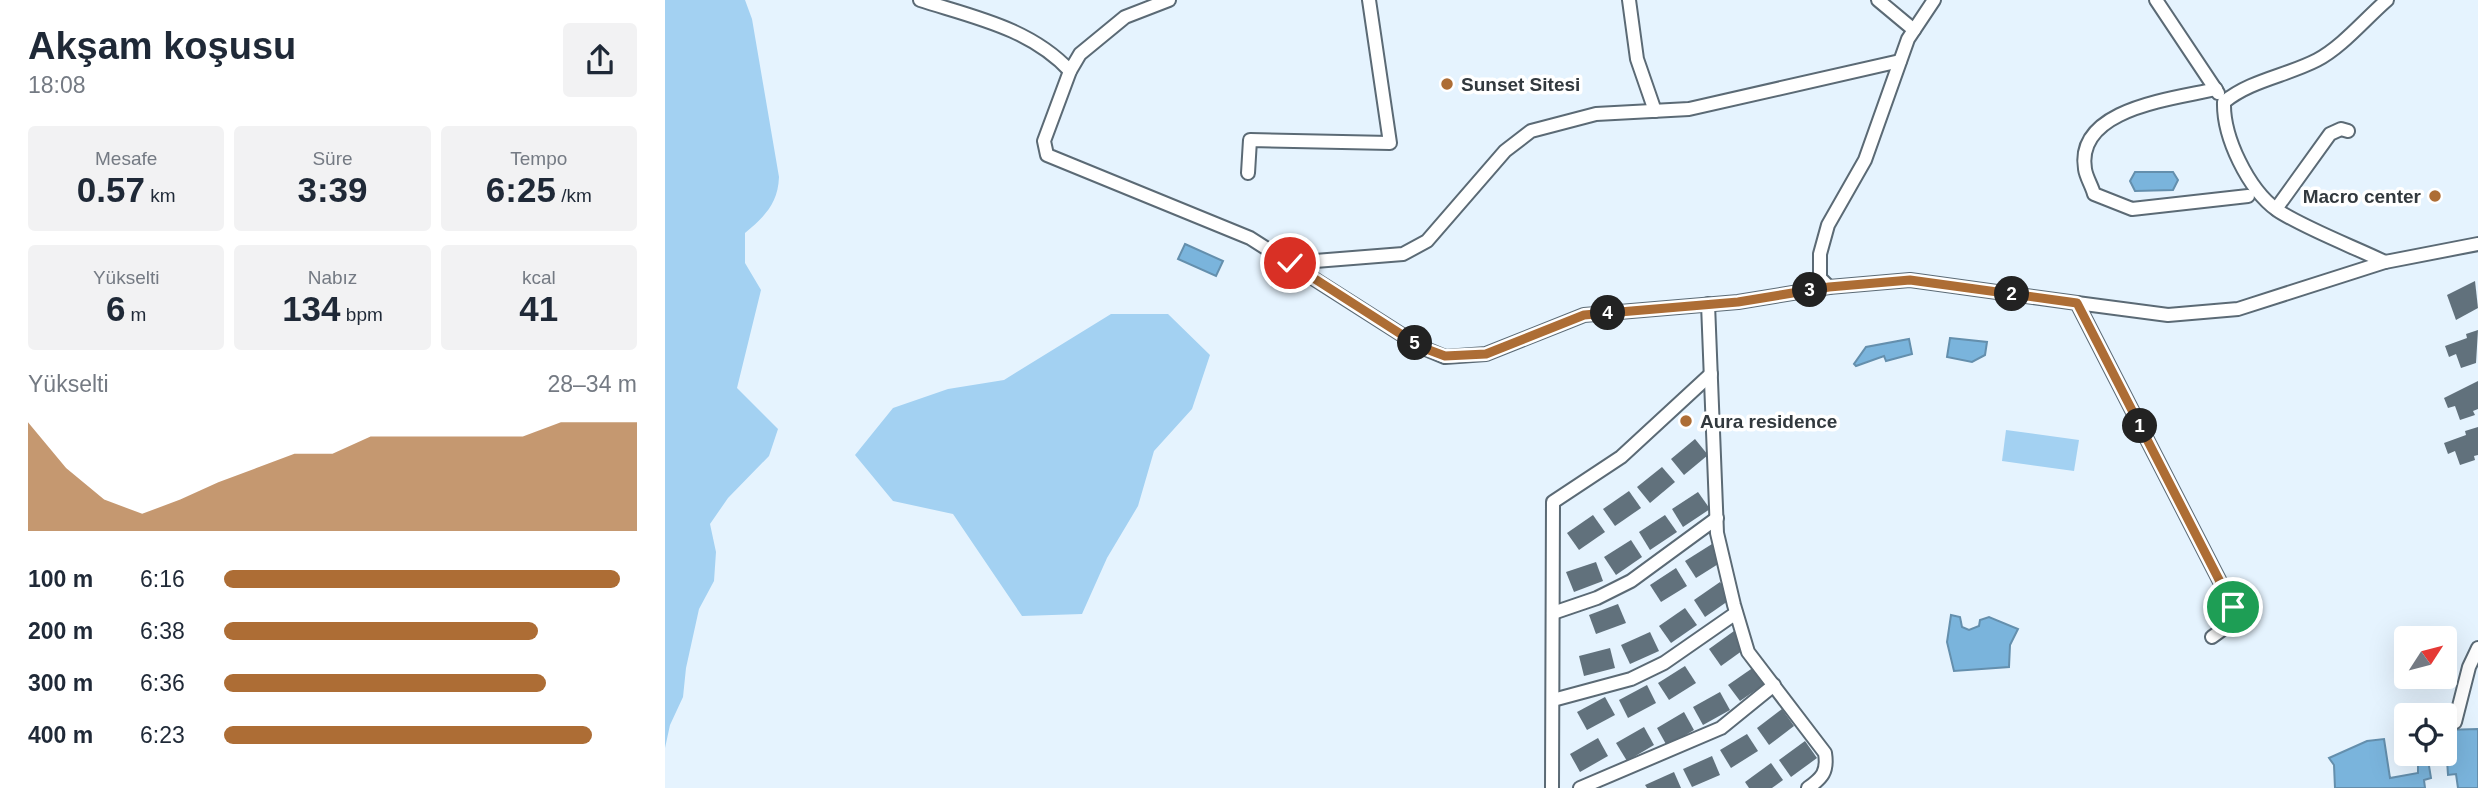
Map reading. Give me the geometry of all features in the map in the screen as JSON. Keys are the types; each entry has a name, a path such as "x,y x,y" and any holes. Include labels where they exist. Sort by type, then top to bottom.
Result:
{"street":[{"path":"919,0 1012,29 1053,53 1070,71"},
{"path":"1169,0 1125,17 1080,54 1070,71 1044,141 1047,155 1250,238 1421,347 1445,356 1486,354 1584,315 1708,304 1829,287 1910,280 2168,315 2238,309 2385,262 2478,244"},
{"path":"1248,173 1249,140 1390,143 1369,0"},
{"path":"1629,0 1637,59 1655,111"},
{"path":"1878,0 1914,30"},
{"path":"1829,287 1819,278 1820,254 1828,225 1865,160 1900,61 1914,30 1934,0"},
{"path":"2156,0 2224,102 2224,120 2232,149 2248,175 2276,209 2385,262"},
{"path":"2224,102 2241,88 2290,74 2321,58 2386,0"},
{"path":"1290,263 1403,254 1427,241 1504,151 1531,131 1596,114 1689,109 1900,61"},
{"path":"2216,89 2124,112 2099,126 2087,143 2085,168 2094,194 2131,209 2248,196"},
{"path":"2276,209 2330,134 2341,129 2348,131"},
{"path":"2077,303 2233,607 2234,621 2212,637"},
{"path":"1708,304 1717,533 1748,652 1825,754 1827,766 1822,778 1808,788"},
{"path":"1552,788 1553,502 1621,457 1711,374"},
{"path":"1553,612 1597,598 1631,581 1717,518"},
{"path":"1552,700 1631,679 1653,669 1736,613"},
{"path":"2457,714 2469,667 2478,648"},
{"path":"1580,788 1721,728 1774,685"}],"shaded area":[{"path":"665,0 745,0 752,19 779,177 776,195 769,209 745,233 745,263 761,290 737,388 778,429 769,456 728,498 710,524 716,552 714,581 699,609 686,668 683,697 670,725 665,748"},
{"path":"2135,172 2173,172 2178,180 2173,190 2135,191 2130,181"},
{"path":"1185,244 1223,261 1216,276 1178,259"},
{"path":"1111,314 1168,314 1210,355 1192,409 1154,451 1138,506 1107,558 1082,614 1022,616 953,514 893,501 855,455 893,408 948,389 1004,380"},
{"path":"1950,338 1987,342 1985,355 1972,362 1947,357"},
{"path":"1909,339 1912,354 1886,361 1884,356 1856,366 1854,364 1866,347"},
{"path":"2006,430 2079,440 2074,471 2002,461"},
{"path":"1951,615 1960,617 1962,627 1969,630 1979,626 1980,620 1989,617 2018,629 2010,645 2009,667 1954,671 1947,642"},
{"path":"2478,729 2478,788 2458,788 2456,774 2448,775 2447,766 2457,766 2457,730"},
{"path":"2384,739 2390,778 2418,773 2418,766 2429,766 2431,778 2424,780 2425,788 2335,788 2334,765 2329,758 2367,741"}],"building":[{"path":"2475,281 2478,308 2456,320 2447,295"},
{"path":"2478,330 2476,363 2461,368 2456,354 2449,357 2445,346 2467,338 2466,334"},
{"path":"2478,381 2478,409 2473,411 2475,415 2460,420 2455,406 2448,408 2444,398"},
{"path":"2478,427 2478,455 2474,456 2475,460 2460,465 2455,451 2448,454 2444,443 2466,435 2465,431"},
{"path":"1695,439 1708,455 1684,475 1671,459"},
{"path":"1662,467 1675,482 1650,503 1637,487"},
{"path":"1629,491 1641,508 1615,526 1603,509"},
{"path":"1698,492 1710,509 1683,527 1672,509"},
{"path":"1593,515 1605,532 1579,550 1567,533"},
{"path":"1665,515 1677,532 1650,550 1639,532"},
{"path":"1631,540 1642,557 1616,575 1604,557"},
{"path":"1712,544 1723,561 1696,578 1685,561"},
{"path":"1596,562 1603,581 1574,592 1566,572"},
{"path":"1676,568 1687,586 1661,602 1650,585"},
{"path":"1720,582 1731,599 1705,617 1694,600"},
{"path":"1618,604 1626,623 1596,634 1589,615"},
{"path":"1685,608 1697,625 1671,643 1659,626"},
{"path":"1734,631 1746,648 1721,666 1709,649"},
{"path":"1650,632 1659,651 1630,664 1621,645"},
{"path":"1610,648 1615,668 1584,676 1579,656"},
{"path":"1685,666 1696,683 1669,700 1658,683"},
{"path":"1754,667 1766,683 1740,701 1728,685"},
{"path":"1647,685 1656,703 1628,718 1619,700"},
{"path":"1720,692 1730,710 1703,725 1693,707"},
{"path":"1605,697 1615,715 1587,730 1577,712"},
{"path":"1782,709 1794,726 1769,745 1757,728"},
{"path":"1684,712 1694,730 1667,746 1657,728"},
{"path":"1644,727 1654,745 1627,761 1616,743"},
{"path":"1747,734 1758,751 1731,768 1720,750"},
{"path":"1598,738 1608,756 1580,772 1570,754"},
{"path":"1805,741 1817,758 1791,777 1779,760"},
{"path":"1712,756 1720,775 1692,787 1683,769"},
{"path":"1771,763 1783,780 1772,788 1749,788 1745,782"},
{"path":"1674,772 1681,788 1647,788 1645,785"}],"place":[{"name":"Sunset Sitesi","path":"1447,84"},
{"name":"Macro center","path":"2435,196"},
{"name":"Aura residence","path":"1686,421"}],"route":[{"path":"1290,263 1421,347 1445,356 1486,354 1584,315 1738,302 1829,287 1910,280 2077,303 2233,607"}]}
